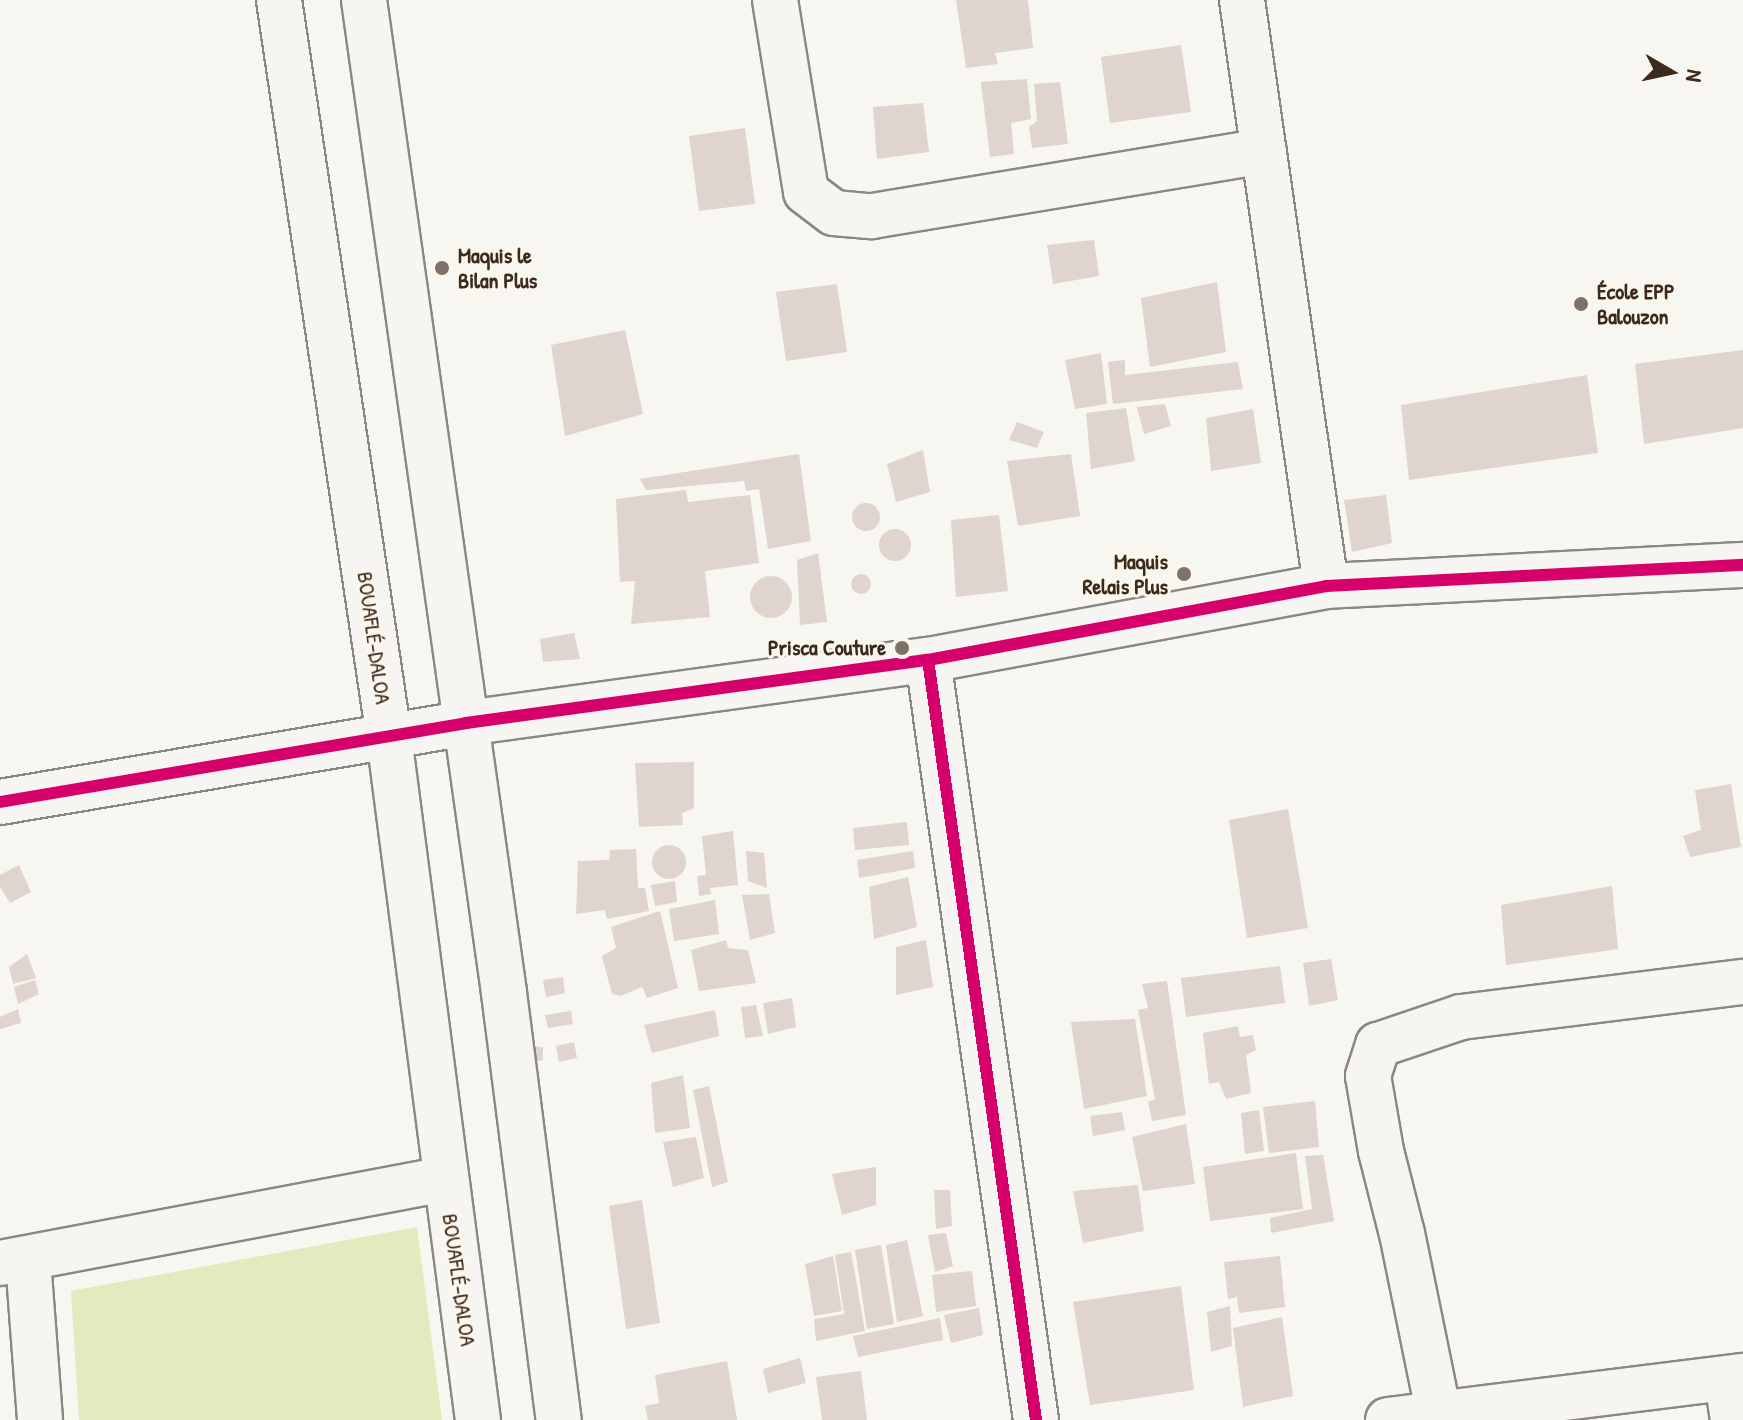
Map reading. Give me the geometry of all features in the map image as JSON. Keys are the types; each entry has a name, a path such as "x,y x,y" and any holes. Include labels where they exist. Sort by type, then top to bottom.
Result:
{"main road":[{"name":"BOUAFLÉ-DALOA","path":"279,0 389,737 478,1420"},
{"path":"364,0 466,723 559,1420"},
{"path":"775,0 806,192 834,213 872,216 1264,151"},
{"path":"1242,0 1326,586"},
{"path":"0,802 466,723 928,660 1326,586 1743,565"},
{"path":"928,660 1036,1420"},
{"path":"1439,1416 1402,1234 1381,1151 1368,1076 1378,1045 1461,1017 1743,982"},
{"path":"40,1420 14,1262 445,1179"},
{"path":"1388,1420 1734,1392"}],"green space":[{"path":"417,1227 442,1420 79,1420 71,1291"}],"building":[{"path":"956,0 1028,0 1033,48 995,53 998,64 966,68"},
{"path":"1181,45 1191,112 1110,123 1101,57"},
{"path":"1027,79 1031,119 1011,123 1014,154 990,157 981,82"},
{"path":"1060,82 1068,144 1032,148 1029,127 1037,121 1034,84"},
{"path":"923,103 929,152 877,159 873,107"},
{"path":"745,128 755,204 699,211 689,136"},
{"path":"1094,240 1099,276 1053,284 1047,245"},
{"path":"1217,282 1226,352 1150,367 1141,298"},
{"path":"837,284 847,352 786,361 776,292"},
{"path":"625,330 643,414 565,436 551,345"},
{"path":"1743,350 1743,428 1644,444 1635,364"},
{"path":"1101,353 1107,404 1075,409 1065,360"},
{"path":"1125,360 1125,375 1238,362 1243,389 1113,404 1108,362"},
{"path":"1587,375 1598,453 1409,480 1401,405"},
{"path":"1165,404 1171,426 1144,434 1137,407"},
{"path":"1126,408 1135,461 1091,469 1086,413"},
{"path":"1253,409 1261,463 1211,471 1206,418"},
{"path":"1017,422 1044,432 1037,448 1009,440"},
{"path":"923,450 930,492 896,502 887,464"},
{"path":"799,454 811,541 768,549 759,489 746,491 744,481 646,490 640,479"},
{"path":"1071,454 1080,516 1018,526 1007,461"},
{"path":"686,490 688,502 750,495 759,563 705,571 710,617 631,624 635,581 620,582 616,499"},
{"path":"1386,495 1392,543 1352,552 1344,500"},
{"path":"866,503 876,507 880,517 876,527 866,531 856,527 852,517 856,507"},
{"path":"999,515 1008,591 956,597 951,520"},
{"path":"895,529 907,533 911,545 907,557 895,561 883,557 879,545 883,533"},
{"path":"818,553 827,622 800,625 797,560"},
{"path":"857,574 865,574 871,584 865,594 857,594 851,588 851,580"},
{"path":"771,576 786,582 792,597 786,612 771,618 756,612 750,597 756,582"},
{"path":"574,633 580,659 543,662 540,639"},
{"path":"694,762 694,808 682,813 683,825 639,827 635,763"},
{"path":"1731,784 1741,847 1690,857 1683,836 1701,830 1695,790"},
{"path":"1288,809 1308,928 1247,938 1229,820"},
{"path":"907,822 909,845 855,850 853,828"},
{"path":"733,831 738,885 710,888 711,894 699,896 697,876 706,875 702,836"},
{"path":"669,845 681,850 686,862 681,874 669,879 657,874 652,862 657,850"},
{"path":"636,849 638,888 645,888 649,911 607,919 605,910 576,914 578,861 609,860 610,850"},
{"path":"746,851 764,853 767,888 748,881"},
{"path":"913,851 915,868 859,878 857,860"},
{"path":"19,865 31,892 10,903 0,887 0,875"},
{"path":"908,877 917,927 874,939 869,887"},
{"path":"675,881 677,902 655,906 651,885"},
{"path":"1612,886 1618,949 1506,965 1501,905"},
{"path":"769,894 775,933 750,940 742,895"},
{"path":"715,900 719,934 674,941 669,909"},
{"path":"660,911 678,988 647,998 642,987 620,996 612,994 602,956 616,948 611,927"},
{"path":"726,940 728,948 748,950 756,983 699,991 691,950"},
{"path":"926,940 933,987 896,995 896,947"},
{"path":"27,954 36,978 13,984 9,967"},
{"path":"1331,959 1338,1000 1309,1006 1303,963"},
{"path":"1280,966 1285,1003 1186,1017 1181,978"},
{"path":"563,977 565,993 546,997 543,980"},
{"path":"35,980 39,994 18,1004 14,987"},
{"path":"1167,981 1186,1115 1152,1121 1148,1102 1155,1099 1138,1010 1148,1008 1142,984"},
{"path":"792,998 796,1027 768,1034 763,1003"},
{"path":"756,1005 763,1036 745,1038 741,1007"},
{"path":"18,1009 21,1023 0,1029 0,1017"},
{"path":"715,1010 719,1036 652,1053 644,1025"},
{"path":"571,1011 573,1024 548,1028 545,1015"},
{"path":"1135,1019 1147,1096 1084,1109 1071,1022"},
{"path":"1238,1026 1240,1037 1253,1035 1256,1050 1246,1055 1251,1093 1226,1099 1219,1082 1209,1084 1203,1033"},
{"path":"574,1042 577,1058 559,1062 556,1046"},
{"path":"530,1046 543,1047 543,1060 532,1062"},
{"path":"683,1075 690,1128 655,1133 651,1083"},
{"path":"709,1086 728,1182 712,1187 693,1090"},
{"path":"1315,1101 1319,1147 1269,1153 1263,1107"},
{"path":"1259,1110 1264,1151 1245,1154 1241,1113"},
{"path":"1122,1112 1125,1130 1093,1136 1090,1116"},
{"path":"1186,1124 1195,1184 1143,1191 1132,1137"},
{"path":"696,1137 704,1178 673,1187 663,1142"},
{"path":"1296,1153 1303,1209 1210,1221 1203,1167"},
{"path":"1323,1155 1334,1221 1271,1233 1270,1218 1312,1209 1305,1156"},
{"path":"876,1167 876,1205 842,1215 832,1174"},
{"path":"1138,1185 1144,1231 1083,1243 1073,1191"},
{"path":"934,1190 950,1190 952,1226 936,1229"},
{"path":"642,1200 660,1323 626,1329 609,1206"},
{"path":"946,1233 953,1266 935,1272 928,1235"},
{"path":"907,1240 923,1316 897,1322 886,1245"},
{"path":"881,1245 894,1324 867,1329 855,1250"},
{"path":"851,1252 865,1331 816,1341 814,1319 844,1314 835,1255"},
{"path":"833,1256 842,1311 814,1316 805,1264"},
{"path":"1280,1256 1285,1307 1239,1313 1237,1297 1228,1299 1224,1262"},
{"path":"972,1271 976,1306 936,1312 932,1275"},
{"path":"1181,1286 1194,1390 1090,1405 1073,1302"},
{"path":"1230,1306 1232,1346 1211,1352 1207,1312"},
{"path":"979,1308 983,1335 951,1343 944,1315"},
{"path":"1282,1317 1293,1396 1243,1407 1233,1328"},
{"path":"940,1318 943,1340 858,1357 853,1336"},
{"path":"800,1358 806,1383 768,1393 763,1369"},
{"path":"727,1361 737,1420 648,1420 645,1406 659,1403 655,1375"},
{"path":"861,1371 867,1420 822,1420 816,1377"}],"cycle path":[{"path":"0,802 466,723 928,660 1326,586 1743,565"},
{"path":"928,660 1036,1420"}],"place":[{"name":"Maquis le Bilan Plus","path":"442,268"},
{"name":"École EPP Balouzon","path":"1581,304"},
{"name":"Maquis Relais Plus","path":"1184,574"},
{"name":"Prisca Couture","path":"902,648"}]}
